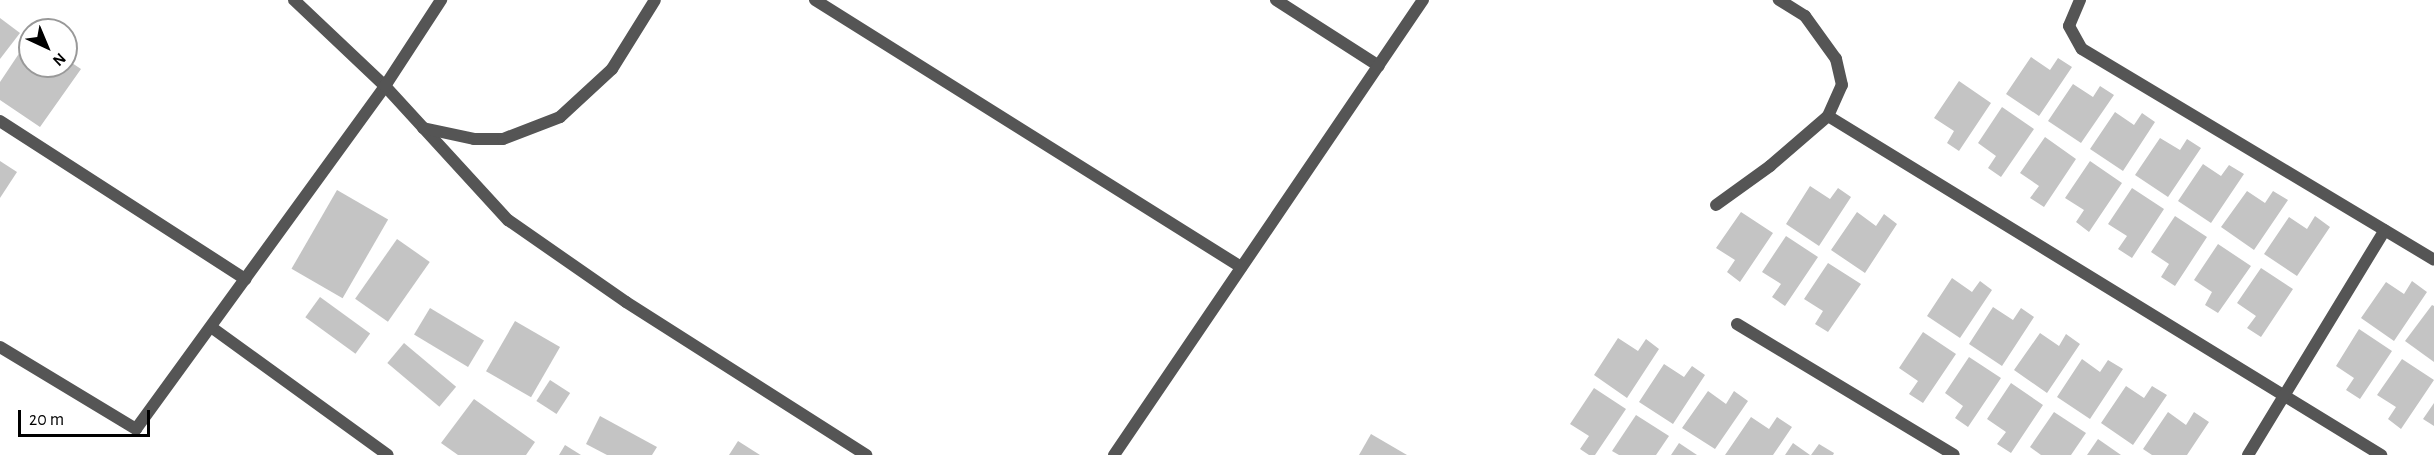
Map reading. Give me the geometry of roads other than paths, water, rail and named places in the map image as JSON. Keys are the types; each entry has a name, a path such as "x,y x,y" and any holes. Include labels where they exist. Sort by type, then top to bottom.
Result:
{"street":[{"path":"294,0 385,86 508,220 846,450 866,455"},
{"path":"0,347 136,429 385,86 441,0"},
{"path":"423,128 474,139 504,139 560,117 612,69 655,0"},
{"path":"814,0 1241,267"},
{"path":"1276,0 1380,66"},
{"path":"1114,455 1423,0"},
{"path":"1716,205 1770,166 1828,116 1842,85 1836,60 1805,16 1779,0"},
{"path":"2079,0 2069,26 2082,49 2434,260"},
{"path":"1828,116 2381,455"},
{"path":"0,121 245,279"},
{"path":"2248,455 2385,230"},
{"path":"1737,324 1954,455"},
{"path":"211,327 388,455"}]}
